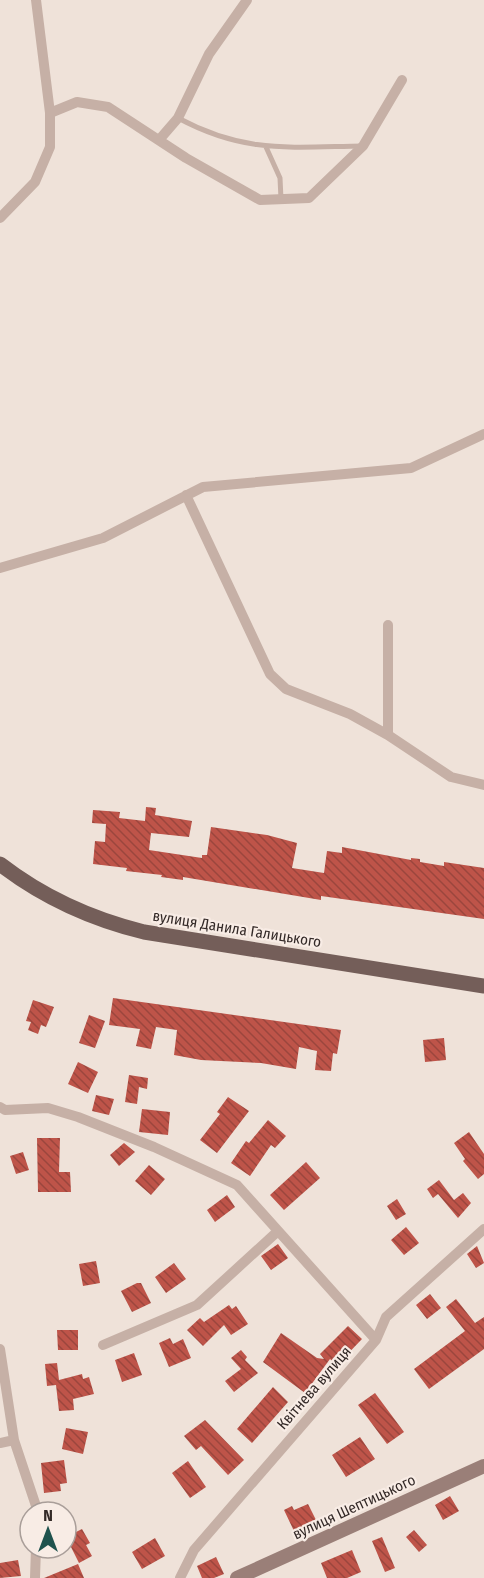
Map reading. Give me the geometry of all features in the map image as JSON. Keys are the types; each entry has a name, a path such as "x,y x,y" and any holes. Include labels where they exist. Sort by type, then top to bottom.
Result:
{"main road":[{"name":"вулиця Данила Галицького","path":"0,864 62,905 103,921 144,932 484,986"}],"street":[{"path":"0,218 34,182 50,147 50,113 36,0"},
{"path":"159,140 178,118 209,54 247,0"},
{"path":"50,113 77,102 108,107 260,200 309,198 363,146 402,80"},
{"path":"0,568 103,538 203,487 411,468 484,434"},
{"path":"186,495 270,674 286,689 350,714 388,735 451,777 484,784"},
{"path":"388,625 388,735"},
{"path":"0,1107 5,1110 48,1108 175,1156 237,1185 376,1340"},
{"name":"Квітнева вулиця","path":"180,1578 194,1550 376,1340 386,1317 484,1229"},
{"path":"103,1345 197,1305 278,1231"},
{"path":"0,1349 14,1440 34,1500"},
{"path":"0,1443 14,1440"},
{"name":"вулиця Шептицького","path":"237,1578 484,1466"},
{"path":"35,1578 36,1560"}],"lane":[{"path":"178,118 224,140 266,147 363,146"},
{"path":"266,147 280,178 281,199"}],"building":[{"path":"146,807 156,808 155,815 192,821 189,837 151,833 149,850 202,858 202,855 207,855 211,827 267,835 297,843 292,868 324,873 327,851 342,853 342,847 411,860 411,858 420,859 420,862 444,866 444,862 484,868 484,919 321,896 321,900 183,877 183,880 161,877 162,875 126,871 127,868 93,864 95,841 105,842 106,824 92,823 93,810 120,812 119,818 145,821"},
{"path":"113,998 341,1030 337,1054 333,1053 331,1071 315,1070 317,1051 299,1047 296,1069 261,1063 201,1060 174,1055 177,1030 156,1027 151,1049 136,1046 140,1029 109,1025"},
{"path":"33,1000 54,1007 46,1027 41,1025 38,1034 28,1030 31,1022 26,1021"},
{"path":"89,1015 105,1021 95,1048 79,1043"},
{"path":"444,1038 446,1060 425,1062 423,1040"},
{"path":"78,1062 98,1072 88,1093 68,1084"},
{"path":"129,1075 148,1078 147,1089 139,1087 137,1104 125,1102"},
{"path":"96,1095 114,1099 109,1115 92,1111"},
{"path":"228,1097 249,1111 217,1153 200,1140 220,1114 217,1112"},
{"path":"142,1109 170,1112 168,1135 139,1132"},
{"path":"268,1120 286,1136 275,1148 271,1145 250,1176 231,1163 246,1141 249,1143"},
{"path":"469,1132 484,1154 484,1174 478,1179 463,1161 465,1159 454,1143"},
{"path":"37,1138 60,1138 59,1172 70,1172 71,1192 38,1192"},
{"path":"124,1143 135,1152 119,1166 110,1155"},
{"path":"23,1152 29,1170 16,1174 10,1156"},
{"path":"306,1162 320,1178 284,1210 270,1195"},
{"path":"149,1165 165,1179 151,1195 135,1181"},
{"path":"439,1180 454,1200 463,1193 471,1203 458,1218 438,1194 433,1198 427,1189"},
{"path":"227,1195 235,1207 215,1222 207,1210"},
{"path":"397,1199 406,1214 396,1220 387,1206"},
{"path":"406,1227 419,1243 404,1255 391,1240"},
{"path":"278,1244 288,1258 271,1270 261,1256"},
{"path":"477,1246 484,1263 476,1268 467,1254"},
{"path":"96,1261 100,1283 83,1286 79,1264"},
{"path":"174,1263 186,1279 166,1293 155,1277"},
{"path":"141,1283 151,1303 132,1312 121,1291"},
{"path":"430,1294 441,1308 427,1319 416,1305"},
{"path":"456,1299 475,1323 484,1317 484,1349 429,1389 414,1369 465,1331 446,1307"},
{"path":"229,1305 232,1309 236,1306 248,1324 231,1335 224,1325 203,1346 187,1330 200,1318 204,1322"},
{"path":"348,1326 362,1339 337,1365 330,1359 305,1393 263,1362 281,1333 317,1358 324,1359 320,1354"},
{"path":"57,1330 78,1330 78,1350 58,1350"},
{"path":"170,1338 173,1344 183,1339 191,1358 169,1367 159,1343"},
{"path":"241,1350 247,1357 245,1360 258,1373 234,1392 225,1381 241,1369 231,1358"},
{"path":"134,1353 142,1375 122,1382 115,1360"},
{"path":"57,1363 59,1380 82,1374 83,1379 89,1377 94,1394 73,1399 74,1410 59,1411 56,1385 47,1386 45,1364"},
{"path":"273,1387 288,1402 252,1443 237,1429"},
{"path":"375,1393 404,1432 387,1444 358,1405"},
{"path":"205,1420 244,1460 228,1475 201,1446 196,1450 184,1436"},
{"path":"66,1428 88,1432 83,1454 62,1449"},
{"path":"360,1437 375,1459 346,1477 332,1455"},
{"path":"64,1460 67,1483 60,1484 61,1491 44,1493 41,1463"},
{"path":"188,1461 206,1487 190,1498 172,1473"},
{"path":"450,1496 459,1511 443,1520 435,1505"},
{"path":"308,1504 316,1520 294,1531 284,1510 292,1506 294,1510"},
{"path":"82,1529 90,1543 86,1545 92,1556 79,1563 78,1560 78,1531"},
{"path":"414,1530 427,1545 419,1552 406,1537"},
{"path":"382,1537 395,1568 385,1572 372,1541"},
{"path":"155,1538 165,1556 142,1569 132,1552"},
{"path":"352,1550 361,1572 347,1578 327,1578 321,1563"},
{"path":"216,1557 224,1574 214,1578 202,1578 197,1566"},
{"path":"18,1560 21,1576 0,1578 0,1563"},
{"path":"78,1564 84,1578 44,1578"}]}
